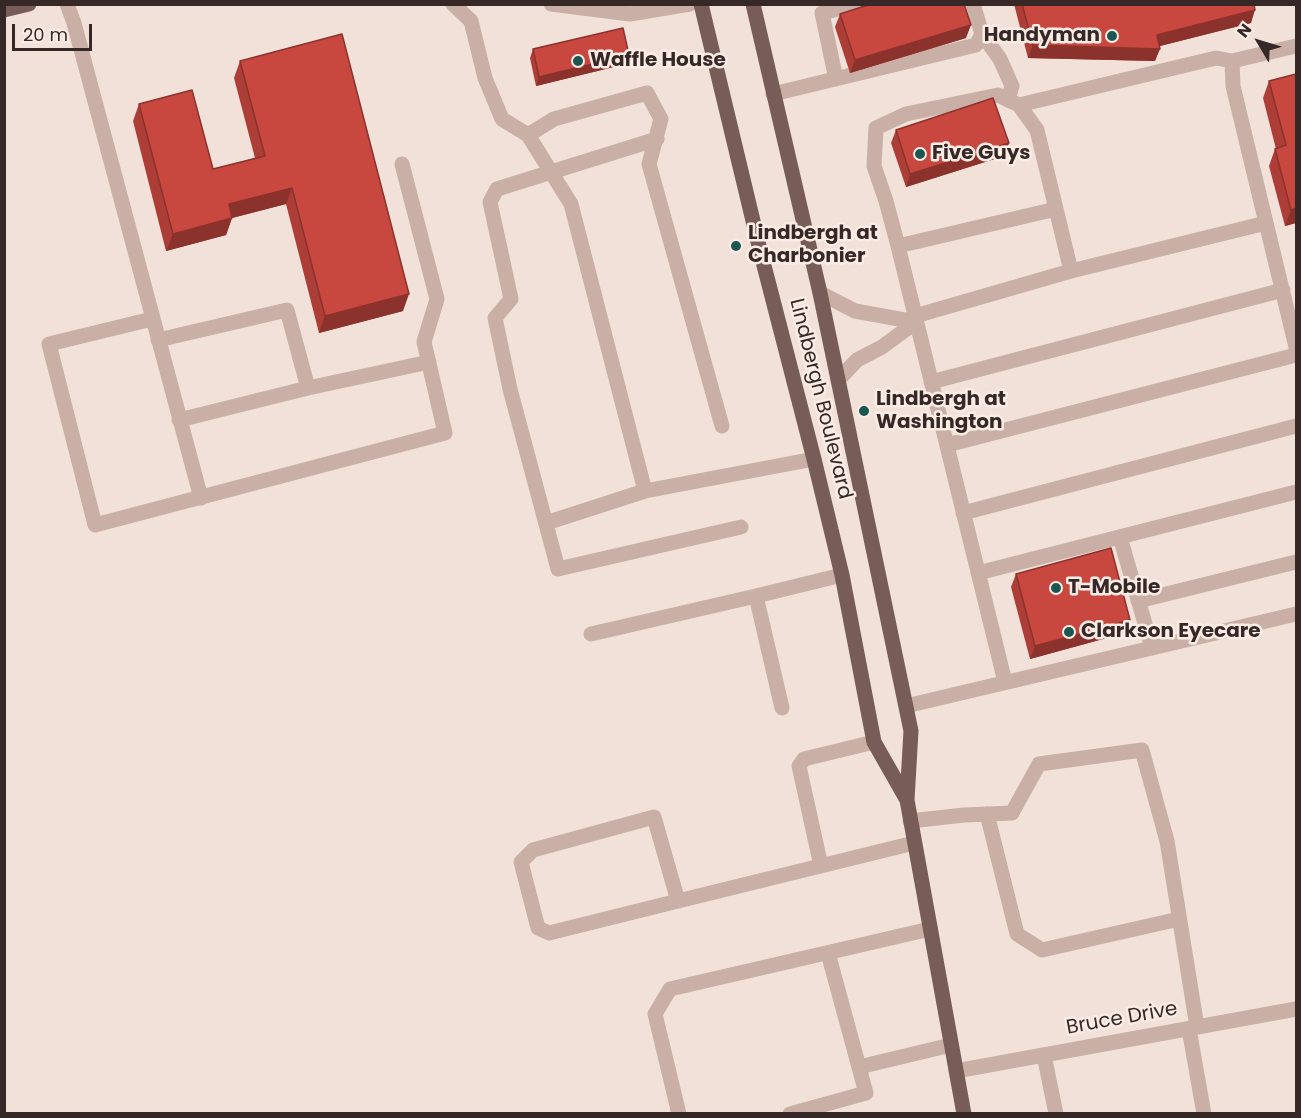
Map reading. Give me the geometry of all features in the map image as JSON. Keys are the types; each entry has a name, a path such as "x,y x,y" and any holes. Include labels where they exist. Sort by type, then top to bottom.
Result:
{"main road":[{"path":"4,10 29,4"},
{"name":"Lindbergh Boulevard","path":"701,4 842,575 874,742 906,800"},
{"name":"Lindbergh Boulevard","path":"753,4 820,294 911,731 906,800 964,1113"}],"street":[{"path":"67,4 201,498"},
{"path":"453,4 471,21 485,78 502,119 528,135 571,204 645,490"},
{"path":"551,4 630,14 690,4"},
{"path":"836,79 822,13 858,4"},
{"path":"973,4 982,34 1000,59 1012,86 1014,103"},
{"path":"773,94 976,45 982,34"},
{"path":"1014,103 1216,58 1232,61 1296,46"},
{"path":"1232,61 1233,86 1296,347"},
{"path":"528,135 554,119 647,93 661,119 649,164 722,426"},
{"path":"1005,682 886,201 874,166 876,128 906,114 998,95 1014,103 1036,130 1071,271"},
{"path":"657,139 497,189 490,202 511,299 495,318 510,389 558,569 741,527"},
{"path":"152,319 49,344 95,525 445,433 424,342 437,299 402,164"},
{"path":"897,246 1056,209"},
{"path":"838,380 857,360 882,347 915,319 1071,271 1266,224"},
{"path":"931,382 1282,290"},
{"path":"820,294 855,311 915,319"},
{"path":"158,340 287,310 308,388"},
{"path":"947,446 1296,355"},
{"path":"179,420 308,388 429,362"},
{"path":"963,513 1296,426"},
{"path":"546,523 645,490 814,459"},
{"path":"978,573 1296,492"},
{"path":"1120,537 1152,648"},
{"path":"1138,601 1296,562"},
{"path":"591,634 842,575"},
{"path":"756,596 782,708"},
{"path":"906,706 1296,614"},
{"path":"821,866 799,766 804,759 874,742"},
{"path":"910,821 1012,813 1039,764 1142,750 1169,855 1204,1113"},
{"path":"987,814 1017,934 1042,950 1179,919"},
{"path":"678,901 654,817 533,850 521,862 538,928 549,933 914,843"},
{"path":"679,1113 655,1014 670,989 930,929"},
{"path":"790,1113 866,1093 828,953"},
{"name":"Bruce Drive","path":"956,1071 1296,1009"},
{"path":"859,1067 951,1045"},
{"path":"1044,1055 1056,1113"}],"building":[{"path":"871,4 964,4 971,25 855,60 840,14"},
{"name":"Handyman","path":"1022,4 1254,4 1255,10 1157,35 1160,49 1033,45"},
{"name":"Waffle House","path":"623,28 629,55 539,77 533,49"},
{"path":"342,34 409,294 325,316 292,188 229,204 232,218 173,234 139,104 192,90 213,169 265,156 240,61"},
{"path":"1296,74 1296,208 1291,210 1275,149 1286,145 1269,81"},
{"path":"993,98 1009,143 910,174 896,130"},
{"path":"1111,548 1130,620 1035,646 1016,574"}],"place":[{"name":"Handyman","path":"1112,36"},
{"name":"Waffle House","path":"578,61"},
{"name":"Five Guys","path":"920,154"},
{"name":"Lindbergh at Charbonier","path":"736,246"},
{"name":"Lindbergh at Washington","path":"864,411"},
{"name":"T-Mobile","path":"1056,588"},
{"name":"Clarkson Eyecare","path":"1069,632"}]}
